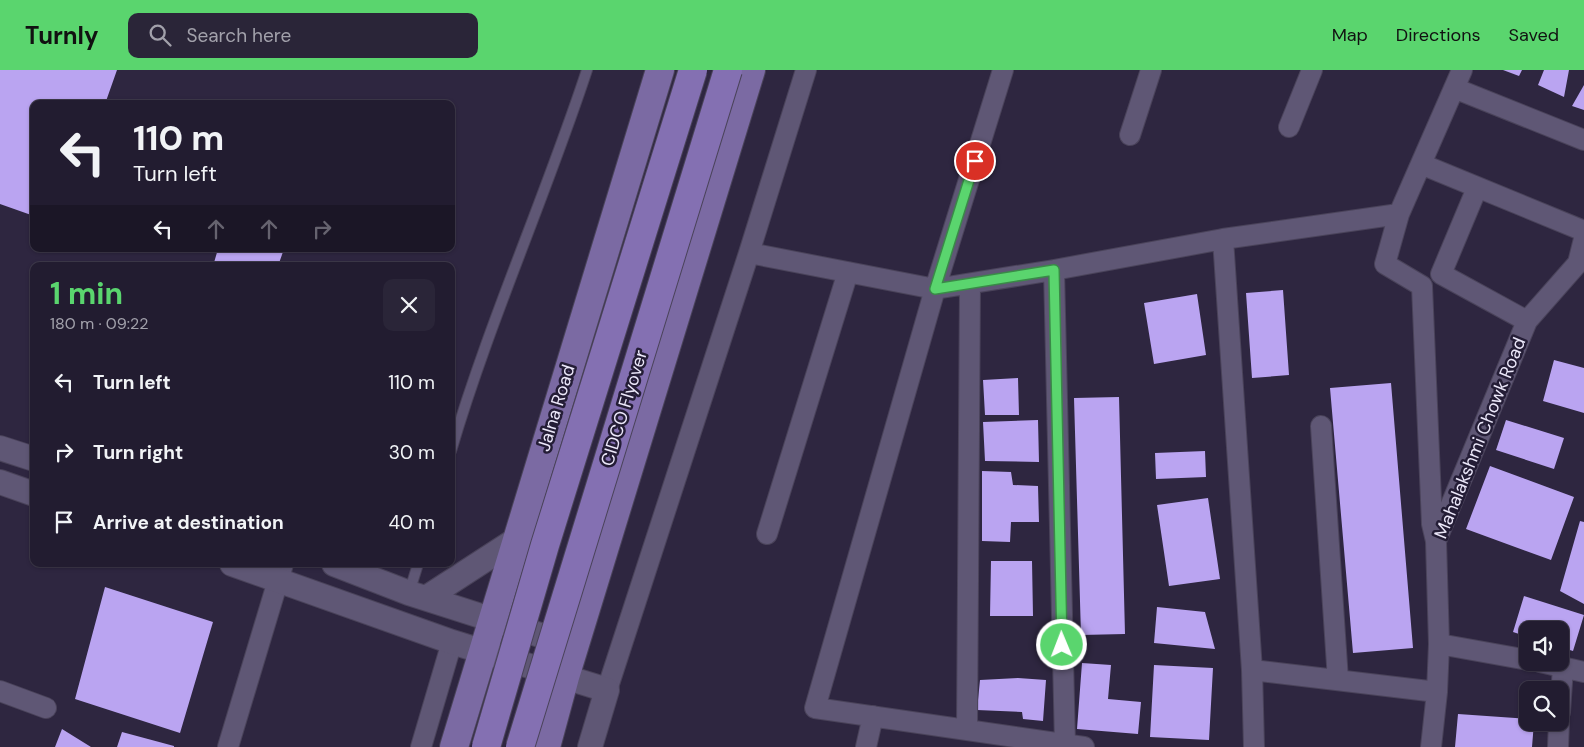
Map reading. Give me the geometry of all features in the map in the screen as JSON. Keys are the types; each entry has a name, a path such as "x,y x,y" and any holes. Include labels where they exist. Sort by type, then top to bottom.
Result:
{"highway":[{"name":"CIDCO Flyover","path":"486,747 545,545 693,70"},
{"name":"CIDCO Flyover","path":"520,747 728,70"}],"main road":[{"name":"Jalna Road","path":"454,747 660,70"},
{"path":"546,747 565,677 751,70"}],"street":[{"path":"590,747 806,70"},
{"path":"1003,70 935,289 815,708 1074,746 1054,270"},
{"path":"1130,135 1151,70"},
{"path":"1289,127 1312,70"},
{"path":"1436,540 1432,524 1422,286 1385,264 1399,214 1458,79 1584,140"},
{"path":"1421,164 1584,231"},
{"path":"1477,188 1441,274 1527,320"},
{"path":"749,253 935,289 1054,270 1223,239 1399,214"},
{"path":"1223,239 1252,670 1254,747"},
{"name":"Mahalakshmi Chowk Road","path":"1431,747 1437,692 1439,644 1436,540 1527,320 1581,264 1584,239"},
{"path":"767,534 848,272"},
{"path":"967,730 970,284"},
{"path":"1322,426 1338,680"},
{"path":"0,448 30,458"},
{"path":"0,482 30,493"},
{"path":"418,596 517,539"},
{"path":"250,567 281,572 452,642 607,690"},
{"path":"342,567 418,596 575,646"},
{"path":"228,747 281,572"},
{"path":"420,747 452,642"},
{"path":"1439,644 1519,658"},
{"path":"1569,668 1584,672"},
{"path":"1252,670 1437,692"},
{"path":"0,691 46,708"},
{"path":"866,747 873,716"},
{"path":"1558,747 1559,731"}],"lane":[{"path":"455,437 466,399 568,129 587,70"},
{"path":"418,567 418,596"}],"building":[{"path":"0,70 117,70 106,100 30,100 30,215 0,204"},
{"path":"1503,70 1522,70 1519,76"},
{"path":"1544,70 1569,70 1564,97 1538,85"},
{"path":"1584,85 1584,110 1572,106"},
{"path":"217,252 283,252 279,262 214,262"},
{"path":"1283,290 1289,375 1252,378 1246,293"},
{"path":"1197,294 1206,355 1154,364 1144,303"},
{"path":"1554,360 1584,368 1584,413 1543,401"},
{"path":"1018,378 1019,415 985,415 983,380"},
{"path":"1391,383 1413,648 1353,653 1330,388"},
{"path":"1119,397 1125,634 1081,635 1074,398"},
{"path":"1038,420 1039,462 985,461 983,422"},
{"path":"1506,420 1564,438 1554,469 1496,450"},
{"path":"1205,451 1206,477 1156,479 1155,453"},
{"path":"1490,466 1574,497 1551,560 1466,529"},
{"path":"982,471 1011,472 1013,485 1038,486 1039,522 1011,522 1010,542 982,541"},
{"path":"1208,498 1220,579 1169,586 1157,505"},
{"path":"1580,521 1584,522 1584,604 1560,591"},
{"path":"991,561 1032,561 1033,616 990,616"},
{"path":"105,587 213,622 180,733 75,699"},
{"path":"1524,596 1584,615 1573,651 1569,650 1569,621 1519,621 1519,634 1513,632"},
{"path":"1157,607 1205,612 1215,649 1154,643"},
{"path":"1082,663 1111,665 1108,699 1141,702 1138,734 1077,729"},
{"path":"1154,665 1213,668 1209,740 1150,737"},
{"path":"1018,678 1046,680 1043,721 1023,719 1022,712 977,710 980,680"},
{"path":"1458,714 1519,718 1519,731 1533,731 1532,747 1455,747"},
{"path":"62,729 91,747 55,747"},
{"path":"122,732 174,746 174,747 117,747"}],"route":[{"path":"975,161 935,289 1054,270 1062,645"}]}
